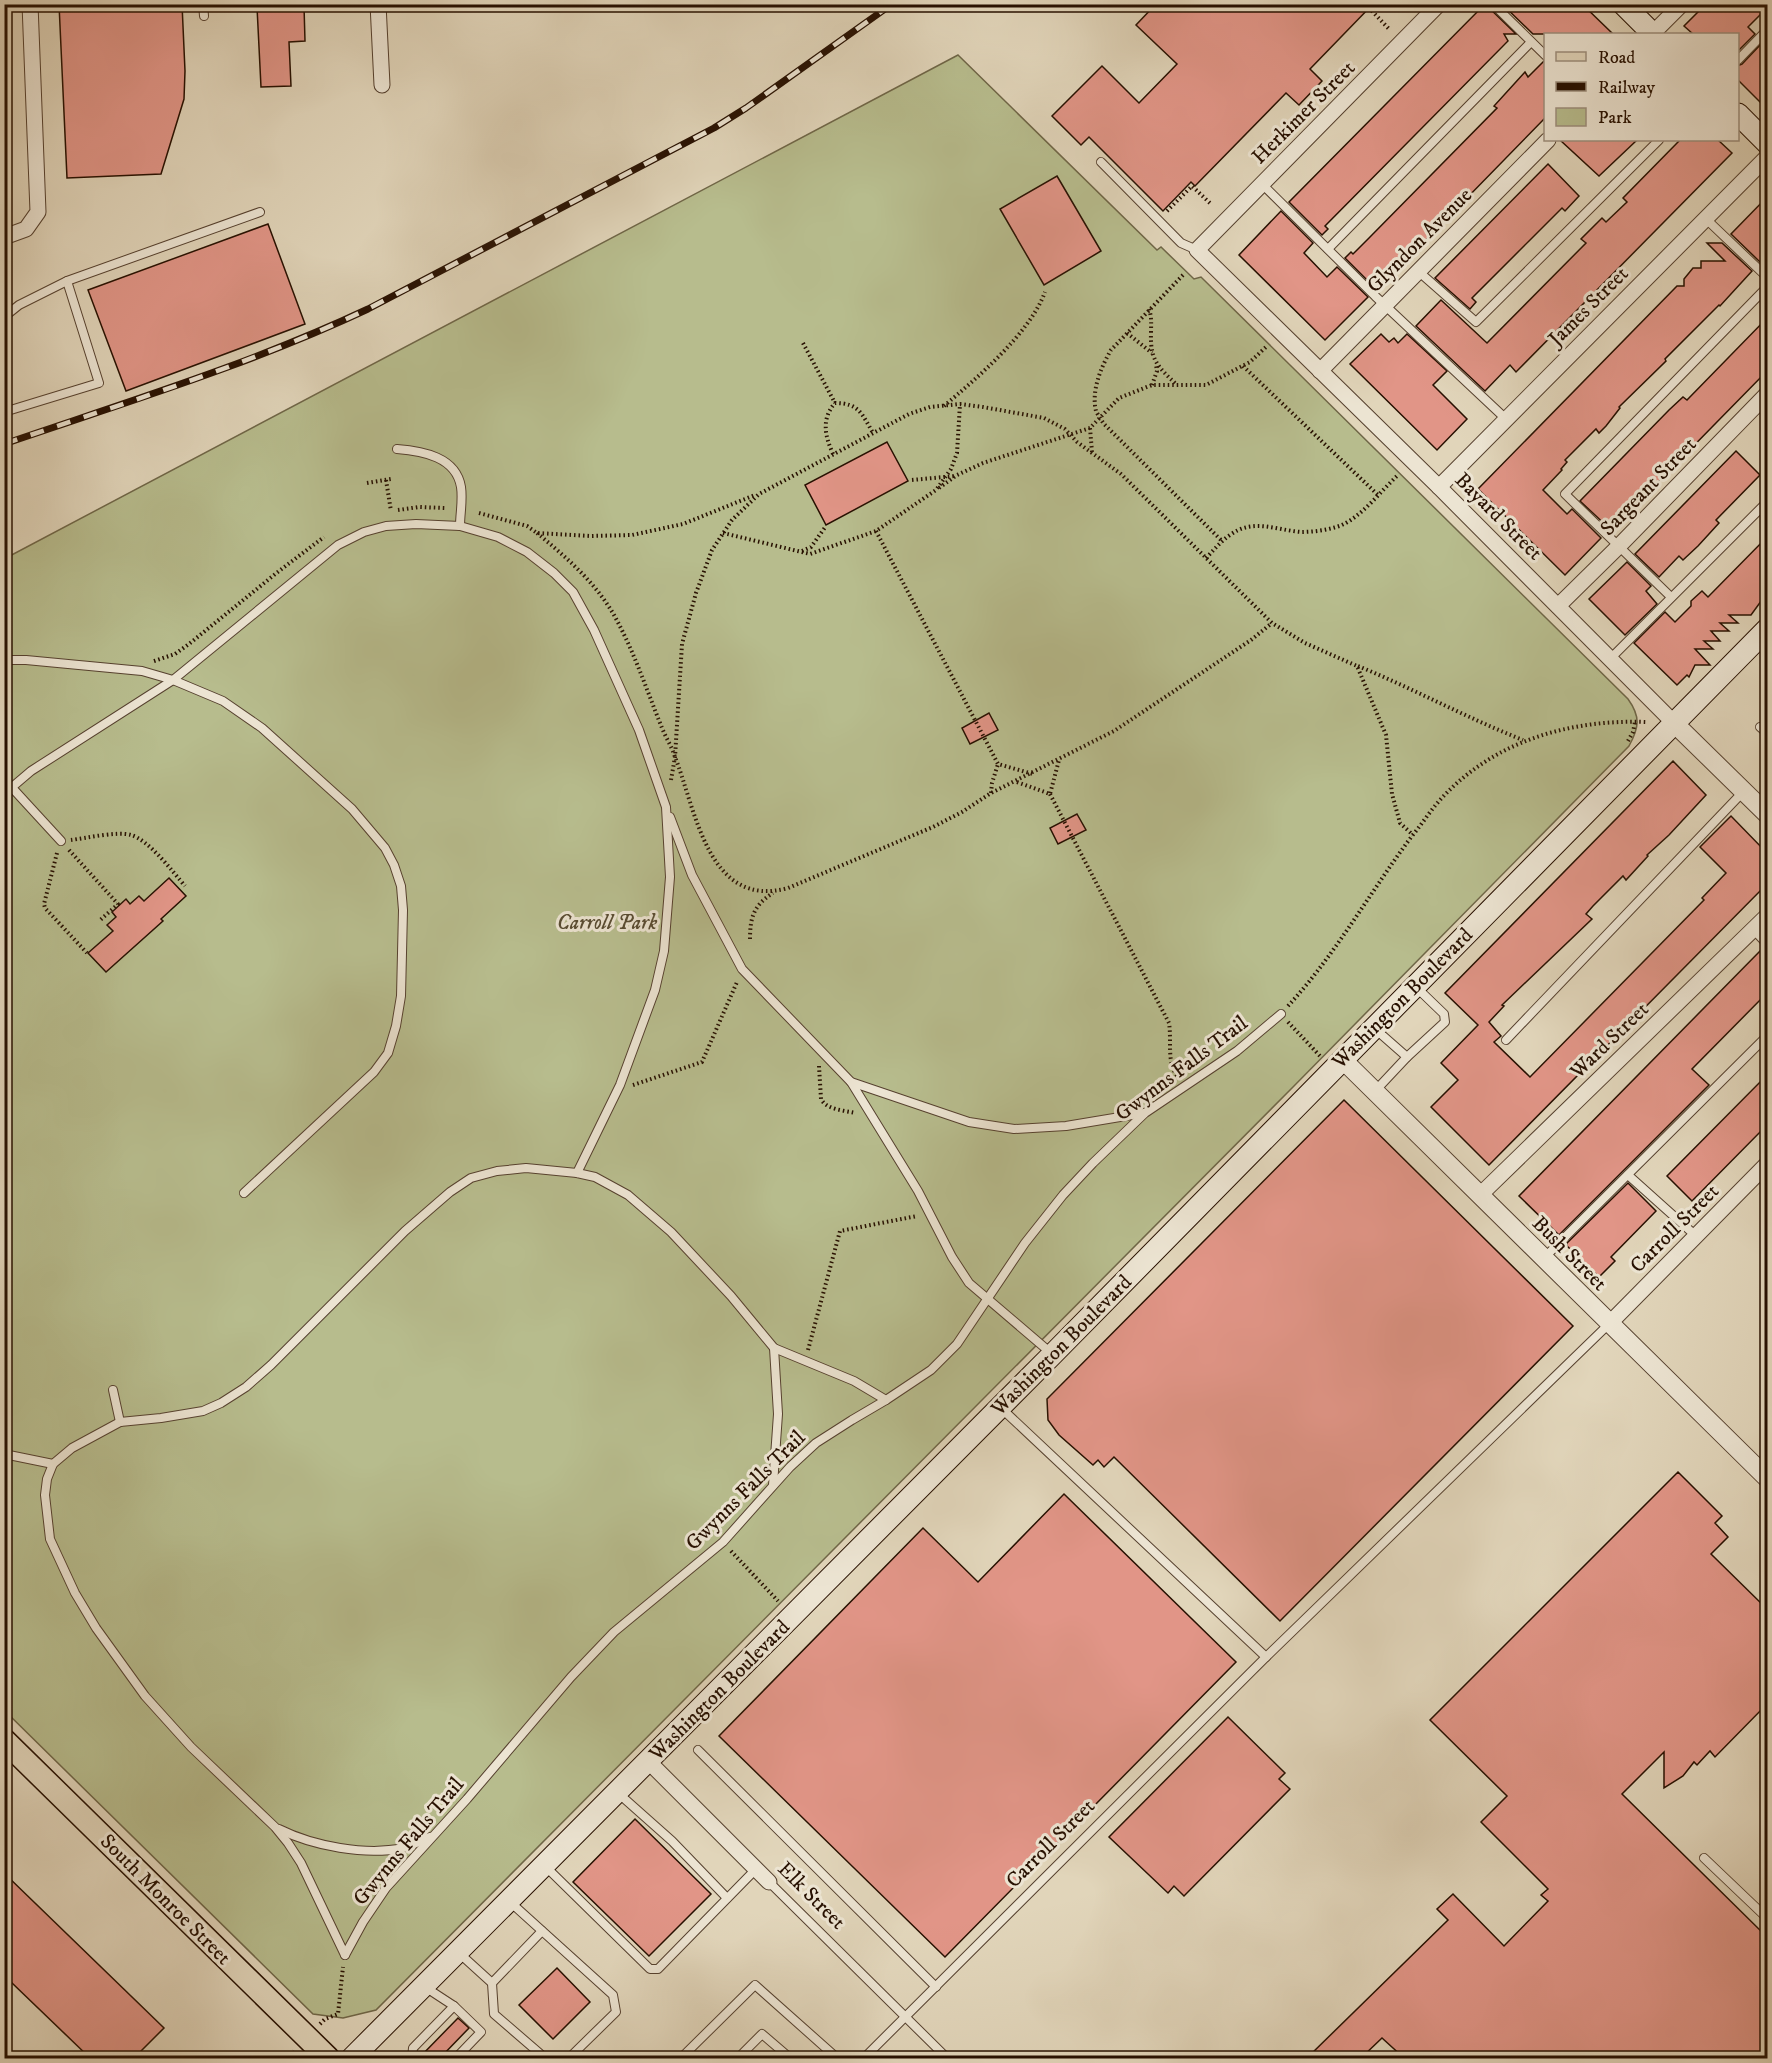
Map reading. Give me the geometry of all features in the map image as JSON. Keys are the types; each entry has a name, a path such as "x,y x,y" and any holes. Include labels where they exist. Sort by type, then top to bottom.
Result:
{"main road":[{"path":"1623,4 1652,33"},
{"path":"1739,116 1767,144"},
{"name":"Washington Boulevard","path":"352,2058 1053,1354 1767,628"},
{"name":"South Monroe Street","path":"4,1740 328,2058"}],"street":[{"path":"378,4 382,85"},
{"name":"Herkimer Street","path":"1197,249 1439,4"},
{"path":"1654,33 1682,4"},
{"path":"4,237 26,229 38,212 30,5"},
{"name":"Glyndon Avenue","path":"1320,371 1547,141"},
{"name":"James Street","path":"1439,487 1767,156"},
{"name":"Bayard Street","path":"1197,249 1767,815"},
{"name":"Sargeant Street","path":"1558,606 1767,393"},
{"name":"Ward Street","path":"1480,1195 1767,915"},
{"name":"Bush Street","path":"1342,1059 1767,1479"},
{"name":"Carroll Street","path":"1610,1323 1767,1163"},
{"name":"Elk Street","path":"648,1761 769,1882"}],"lane":[{"path":"203,4 204,16"},
{"path":"1493,4 1544,55"},
{"path":"4,7 30,5"},
{"path":"1739,58 1767,29"},
{"path":"1328,249 1532,42"},
{"path":"1418,271 1476,322 1658,141"},
{"path":"1101,162 1181,243 1197,249"},
{"path":"1262,184 1385,305 1506,419"},
{"path":"4,317 19,305 67,281 260,212"},
{"path":"1705,218 1767,278"},
{"path":"4,411 99,383 67,281"},
{"path":"1671,597 1565,494 1767,286"},
{"path":"397,449 424,452 444,460 457,474 461,488 460,526"},
{"path":"1610,659 1767,501"},
{"path":"4,794 31,771 173,680 338,544 364,532 387,526 416,524 460,526 498,537 527,552 554,573 573,592 594,630 639,730 692,875 742,969 851,1082 874,1117 952,1257 969,1283 1053,1354"},
{"path":"4,660 142,671 173,680 224,701 262,728 352,808 374,834 394,865 401,886 403,910 400,996 396,1026 388,1053 374,1072 244,1193"},
{"path":"1760,727 1767,734"},
{"path":"4,780 61,841"},
{"path":"1506,1041 1744,791"},
{"path":"577,1173 620,1084 656,990 664,951 670,877 666,807"},
{"path":"1753,929 1767,945"},
{"path":"1375,1092 1407,1057 1445,1022 1444,1014 1414,986"},
{"name":"Gwynns Falls Trail","path":"345,1955 386,1888 467,1799 571,1677 614,1632 723,1542 773,1485 816,1443 852,1419 886,1401 931,1370 957,1344 1025,1243 1063,1194 1145,1113 1237,1051 1281,1014"},
{"path":"1373,1027 1407,1057"},
{"path":"1544,1258 1767,1035"},
{"path":"851,1082 969,1122 1014,1129 1066,1126 1145,1113"},
{"path":"345,1955 301,1863 275,1827 191,1747 145,1696 96,1628 75,1593 50,1539 45,1495 47,1479 53,1464 72,1448 120,1422 203,1411 246,1387 271,1365 405,1231 450,1192 471,1178 497,1171 526,1168 595,1177 628,1196 671,1232 774,1348 854,1382 886,1401"},
{"path":"1628,1174 1696,1236"},
{"name":"Carroll Street","path":"864,2058 1266,1657 1610,1323"},
{"path":"773,1485 778,1414 774,1348"},
{"path":"113,1390 120,1422"},
{"path":"1000,1407 1266,1657"},
{"path":"4,1454 53,1464"},
{"path":"698,1750 936,1987"},
{"path":"617,1792 672,1841 727,1898"},
{"path":"275,1827 301,1839 348,1849 396,1849 433,1836"},
{"path":"1704,1858 1767,1919"},
{"path":"544,1865 650,1969 658,1969 756,1869"},
{"name":"Elk Street","path":"769,1882 947,2058"},
{"path":"509,1901 613,1995 616,2012 569,2058"},
{"path":"492,1983 542,1931"},
{"path":"457,1952 492,1983 494,2014 545,2058"},
{"path":"681,2058 755,1985 837,2058"},
{"path":"424,1986 454,2006 481,2032 456,2058"},
{"path":"412,2058 413,2048 454,2006"},
{"path":"738,2058 762,2034 790,2058"}],"path":[{"path":"1372,4 1369,8 1390,30"},
{"path":"1167,211 1192,186 1212,205"},
{"path":"1183,274 1111,350 1102,365 1096,412 1104,424 1223,542"},
{"path":"943,406 990,366 1027,323 1041,304 1045,292"},
{"path":"1149,309 1152,321 1152,353 1157,371 1152,385"},
{"path":"1127,333 1152,353"},
{"path":"803,343 835,403"},
{"path":"723,533 798,552 818,553 876,531 957,476 982,463 1090,428 1099,416 1119,398 1152,385 1206,385 1243,366 1266,347"},
{"path":"1156,364 1177,386"},
{"path":"1243,366 1378,495"},
{"path":"835,403 847,403 854,406 873,433"},
{"path":"833,454 828,443 825,425 828,414 835,403"},
{"path":"936,490 951,469 957,453 960,405"},
{"path":"537,533 590,536 632,535 683,524 759,494 909,414 930,407 960,405 1020,412 1044,418 1065,429 1121,474 1272,622 1288,634 1524,741"},
{"path":"1090,428 1092,452"},
{"path":"912,480 957,476"},
{"path":"1206,558 1231,534 1258,525 1299,532 1325,530 1342,525 1355,517 1397,476"},
{"path":"367,483 388,480 391,511 419,507 445,508"},
{"path":"666,807 675,757 682,644 696,593 712,550 732,520 759,494"},
{"path":"479,513 527,526 586,576 614,615 675,757 706,847 714,860 737,884 762,892 774,892 788,888 933,827 962,812 991,793 1114,731 1251,640 1272,622"},
{"path":"798,552 811,547 826,526"},
{"path":"876,531 998,764 991,793"},
{"path":"150,661 175,654 279,571 333,532"},
{"path":"1357,666 1386,735 1392,794 1400,823 1413,835"},
{"path":"1342,1059 1319,1055 1281,1014 1324,962 1440,799 1467,775 1524,741 1552,731 1592,723 1674,723"},
{"path":"1050,794 1059,760"},
{"path":"998,764 1032,774"},
{"path":"1016,781 1050,794 1164,1012 1169,1023 1172,1068 1184,1086"},
{"path":"61,841 118,834 132,835 146,844 185,886"},
{"path":"61,841 118,904 99,921"},
{"path":"61,841 44,904 45,908 87,953"},
{"path":"750,939 752,916 755,909 774,892"},
{"path":"633,1085 702,1062 737,982"},
{"path":"817,1048 823,1104 874,1117"},
{"path":"805,1362 840,1231 930,1214"},
{"path":"723,1542 778,1601"},
{"path":"325,2019 338,2014 345,1955"}],"green space":[{"name":"Carroll Park","path":"958,55 1157,250 1161,247 1194,279 1201,277 1628,699 1637,717 1637,728 1629,746 376,2010 343,2018 313,2014 5,1711 4,559"}],"building":[{"path":"59,4 182,4 184,99 161,174 67,178"},
{"path":"1156,4 1373,4 1310,69 1322,81 1299,105 1286,93 1195,186 1191,182 1163,211 1089,137 1081,145 1052,116 1102,66 1139,103 1177,64 1136,25"},
{"path":"1485,4 1516,34 1504,34 1508,41 1325,226 1328,229 1322,235 1289,202"},
{"path":"1502,4 1582,4 1612,33 1544,33 1533,34"},
{"path":"1706,4 1767,4 1767,8 1748,27 1755,34 1739,50 1739,33 1692,33 1684,26"},
{"path":"304,6 305,41 289,42 291,86 261,87 257,7"},
{"path":"1763,42 1767,47 1767,109 1739,81 1739,65"},
{"path":"1544,61 1544,119 1377,290 1345,258 1351,252 1353,254 1497,108 1494,106 1525,72 1528,77"},
{"path":"1561,141 1636,141 1599,176"},
{"path":"1679,141 1719,141 1732,153 1516,372 1510,365 1485,391 1416,326 1441,300 1487,343 1586,243 1581,239 1602,218 1606,222 1627,202 1623,198"},
{"path":"1548,164 1579,196 1565,211 1562,208 1472,298 1476,302 1470,309 1435,278"},
{"path":"1057,176 1101,251 1044,285 1000,209"},
{"path":"1767,197 1767,255 1760,262 1731,234"},
{"path":"1281,211 1313,243 1304,253 1327,277 1337,267 1368,297 1325,340 1239,255"},
{"path":"268,224 305,324 126,391 88,290"},
{"path":"1707,243 1722,243 1752,271 1619,407 1606,426 1599,433 1596,429 1565,460 1567,462 1562,470 1543,490 1567,514 1572,509 1601,538 1565,575 1478,489 1677,286 1684,286 1684,279 1693,268 1701,268 1701,261 1725,261"},
{"path":"1767,318 1767,371 1611,530 1580,501 1669,410 1683,397 1687,400"},
{"path":"1381,334 1389,342 1394,338 1398,343 1407,334 1447,371 1433,385 1467,419 1437,450 1350,364"},
{"path":"887,442 908,481 826,525 805,485"},
{"path":"1736,451 1760,475 1716,520 1719,523 1698,546 1683,560 1679,556 1659,577 1635,554"},
{"path":"1767,537 1767,593 1751,615 1729,615 1738,623 1720,623 1729,631 1711,631 1720,641 1704,641 1713,649 1695,649 1710,665 1695,665 1689,677 1687,675 1677,685 1634,643 1665,612 1675,622 1702,591 1708,597"},
{"path":"1627,562 1651,586 1646,591 1657,604 1625,635 1589,599"},
{"path":"989,713 998,730 970,744 962,728"},
{"path":"1673,761 1706,795 1647,855 1626,880 1623,876 1593,906 1586,914 1592,919 1502,1005 1504,1006 1489,1022 1501,1036 1494,1042 1530,1077 1704,900 1702,898 1726,873 1700,847 1731,816 1767,853 1767,884 1489,1165 1431,1107 1458,1080 1441,1063 1478,1025 1445,993"},
{"path":"1077,814 1086,830 1058,844 1050,828"},
{"path":"169,878 186,896 161,919 163,921 106,972 88,953 113,931 107,925 116,917 112,912 126,899 130,904 139,896 144,901"},
{"path":"1763,948 1767,951 1767,993 1692,1069 1709,1085 1559,1235 1519,1196"},
{"path":"1767,1075 1767,1125 1692,1201 1667,1176"},
{"path":"1344,1100 1573,1326 1280,1621 1114,1457 1104,1467 1098,1460 1093,1465 1059,1435 1048,1420 1047,1399"},
{"path":"1628,1183 1656,1211 1611,1257 1615,1261 1599,1277 1567,1246 1567,1243"},
{"path":"1678,1472 1722,1516 1715,1523 1728,1537 1711,1554 1767,1609 1767,1704 1715,1757 1710,1751 1697,1765 1694,1762 1683,1776 1664,1788 1664,1752 1622,1794 1767,1937 1767,2058 1404,2058 1382,2038 1361,2058 1307,2058 1448,1920 1437,1909 1453,1894 1504,1946 1548,1901 1541,1895 1548,1889 1481,1822 1507,1796 1430,1720"},
{"path":"1064,1494 1236,1662 945,1957 719,1736 923,1528 978,1582"},
{"path":"1228,1717 1285,1773 1279,1779 1290,1789 1184,1896 1174,1886 1168,1893 1109,1837"},
{"path":"635,1819 711,1894 649,1956 573,1882"},
{"path":"4,1873 164,2028 134,2058 90,2058 12,1983 4,1990"},
{"path":"557,1968 590,2002 553,2039 519,2005"},
{"path":"458,2018 469,2028 440,2058 419,2058"}],"railway":[{"path":"4,444 234,365 368,309 714,128 746,108 892,4"}]}
